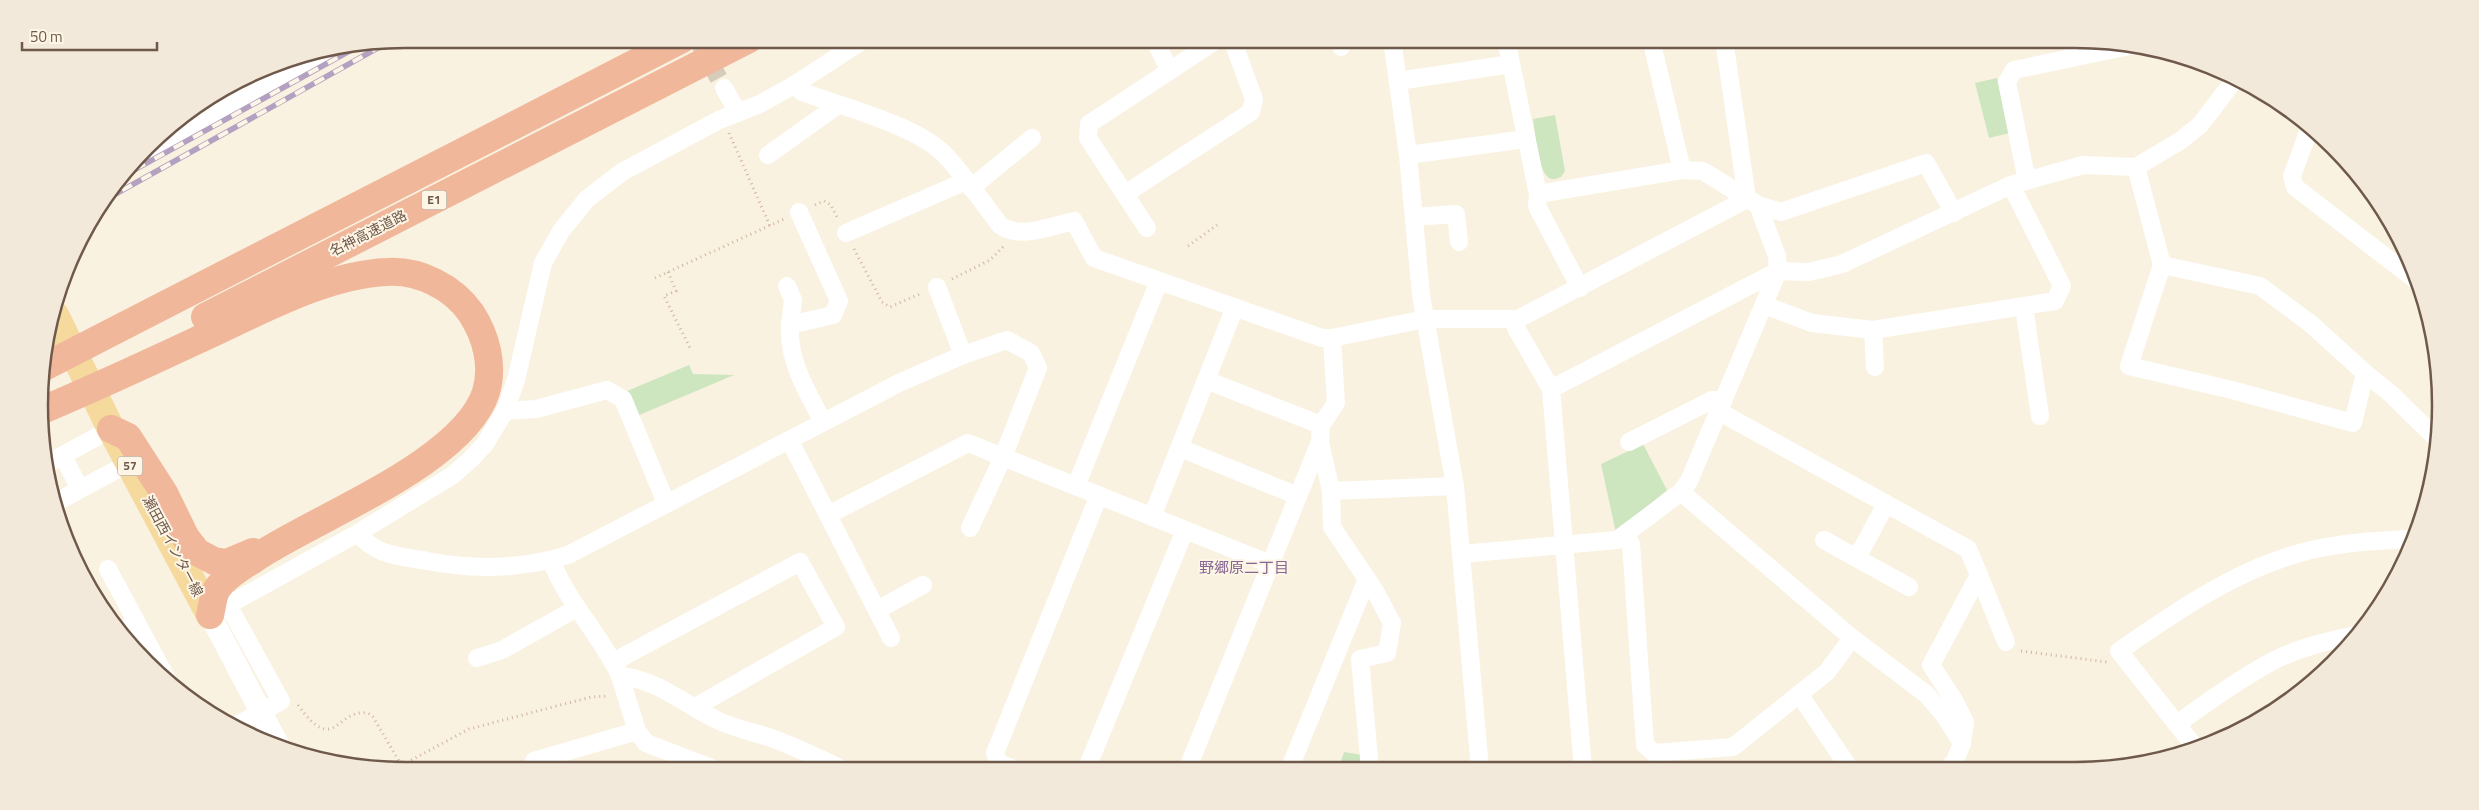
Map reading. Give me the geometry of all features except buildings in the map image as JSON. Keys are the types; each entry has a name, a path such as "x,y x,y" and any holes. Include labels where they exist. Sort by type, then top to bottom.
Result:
{"highway":[{"name":"E1","path":"50,364 664,48"},
{"name":"名神高速道路","path":"49,402 122,368 733,48"},
{"path":"111,429 128,437 164,493 186,538 197,552 214,561 227,563 284,539 392,481 442,450 459,434 474,415 486,392 488,352 483,336 465,304 449,290 418,275 388,272 350,278 283,301 122,368"},
{"path":"220,610 216,590 232,574 284,539"}],"main road":[{"name":"瀬田西インター線","path":"58,321 129,464 220,610"}],"street":[{"path":"220,610 358,533 453,475 485,444 505,411 516,380 543,263 560,230 587,199 622,172 730,116 760,104 794,85 851,48"},
{"path":"1158,48 1170,71"},
{"path":"1147,228 1088,138 1089,124 1204,48"},
{"path":"1125,194 1251,112 1254,99 1235,48"},
{"path":"1393,48 1408,155 1425,319 1454,486 1479,762"},
{"path":"1508,48 1538,194 1537,206 1580,288"},
{"path":"1653,48 1682,170"},
{"path":"1461,554 1617,540 1681,492 1689,481 1778,271 1777,256 1753,202 1726,48"},
{"path":"2072,48 2075,57"},
{"path":"1764,305 1812,323 1873,330 2055,301 2062,286 2019,183 2006,82 2014,70 2111,50"},
{"path":"161,144 310,61"},
{"path":"1398,81 1511,64"},
{"path":"1550,389 1778,271 1809,272 1842,264 2019,183 2083,165 2136,167 2180,141 2200,125 2232,84"},
{"path":"794,85 802,92 889,122 915,134 944,154 1000,224 1008,231 1018,233 1074,221 1094,258 1322,338 1332,338 1425,319 1518,319 1753,202"},
{"path":"724,88 730,116"},
{"path":"768,155 838,105"},
{"path":"2307,134 2292,176 2295,187 2406,273"},
{"path":"846,233 968,185 1032,138"},
{"path":"1408,155 1526,139"},
{"path":"1538,194 1682,170 1703,171 1753,202 1781,212 1926,163 1954,214"},
{"path":"2136,167 2162,265 2129,366 2232,390 2352,424 2365,373"},
{"path":"790,325 833,315 839,301 799,212"},
{"path":"1414,217 1456,214 1460,242"},
{"path":"2162,265 2260,286 2311,324 2365,373 2392,394 2430,432"},
{"path":"1076,486 1159,281"},
{"path":"787,286 793,300 789,340 797,374 823,422"},
{"path":"936,287 963,355"},
{"path":"2024,306 2040,416"},
{"path":"1152,517 1235,307"},
{"path":"1518,319 1516,328 1550,389 1582,762"},
{"path":"1873,330 1875,366"},
{"path":"1190,762 1298,496 1321,433 1336,402 1332,338"},
{"path":"358,533 365,543 398,558 447,566 480,568 551,560 568,554 900,383 963,355 1007,340 1031,353 1038,368 1003,457 970,528"},
{"path":"1206,380 1321,433"},
{"path":"505,411 536,409 607,390 623,399 666,503"},
{"path":"1629,442 1712,400 1886,504 1968,549 2006,642"},
{"path":"52,462 111,429"},
{"path":"1321,433 1331,491 1332,527 1367,579 1392,623 1387,654 1360,658 1369,762"},
{"path":"790,441 891,638"},
{"path":"828,516 968,443 1270,564"},
{"path":"1180,448 1298,496"},
{"path":"63,456 80,489"},
{"path":"60,500 129,464"},
{"path":"1331,491 1454,486"},
{"path":"1681,492 1852,638 1926,694 1944,715 1962,743"},
{"path":"999,762 995,753 1099,495"},
{"path":"1857,558 1886,504"},
{"path":"1089,762 1185,530"},
{"path":"1625,534 1631,544 1644,745 1654,753 1733,747 1826,672 1852,638"},
{"path":"1824,540 1909,587"},
{"path":"2192,743 2118,651 2171,615 2236,577 2287,557 2360,542 2405,540"},
{"path":"551,560 557,576 617,669 637,731 646,743 696,762"},
{"path":"617,669 800,562 836,627 695,707"},
{"path":"108,570 159,665"},
{"path":"1954,762 1962,743 1965,722 1955,702 1931,665 1979,575"},
{"path":"1292,762 1367,579"},
{"path":"877,610 923,585"},
{"path":"477,658 502,650 577,608"},
{"path":"220,610 279,703 241,723"},
{"path":"220,610 276,738"},
{"path":"126,629 137,623"},
{"path":"2177,724 2272,661 2322,642 2347,636"},
{"path":"617,669 695,707 714,719 784,743 826,762"},
{"path":"1799,694 1845,762"},
{"path":"534,761 637,731"}],"path":[{"path":"730,116 770,226"},
{"path":"655,278 824,201 831,205 882,302 890,306 936,287 990,260 1008,242 1008,231"},
{"path":"1188,246 1217,225"},
{"path":"668,272 676,291 664,296 691,350"},
{"path":"2006,642 2021,652 2096,661"},
{"path":"279,703 292,696 310,722 322,729 337,726 357,714 368,713 401,762"},
{"path":"408,762 469,729 591,697 626,696"}],"green space":[{"path":"1997,78 2010,133 1989,138 1975,83"},
{"path":"1555,115 1565,171 1561,177 1550,179 1541,166 1533,119"},
{"path":"689,365 693,374 734,375 637,416 627,391"},
{"path":"1643,444 1667,490 1616,533 1601,464"},
{"path":"1344,752 1363,755 1364,762 1341,762"}],"tunnel":[{"path":"702,48 724,88"}],"railway":[{"path":"117,193 376,49"},
{"path":"136,169 347,52"}],"district":[{"name":"野郷原二丁目","path":"1244,568"}]}
